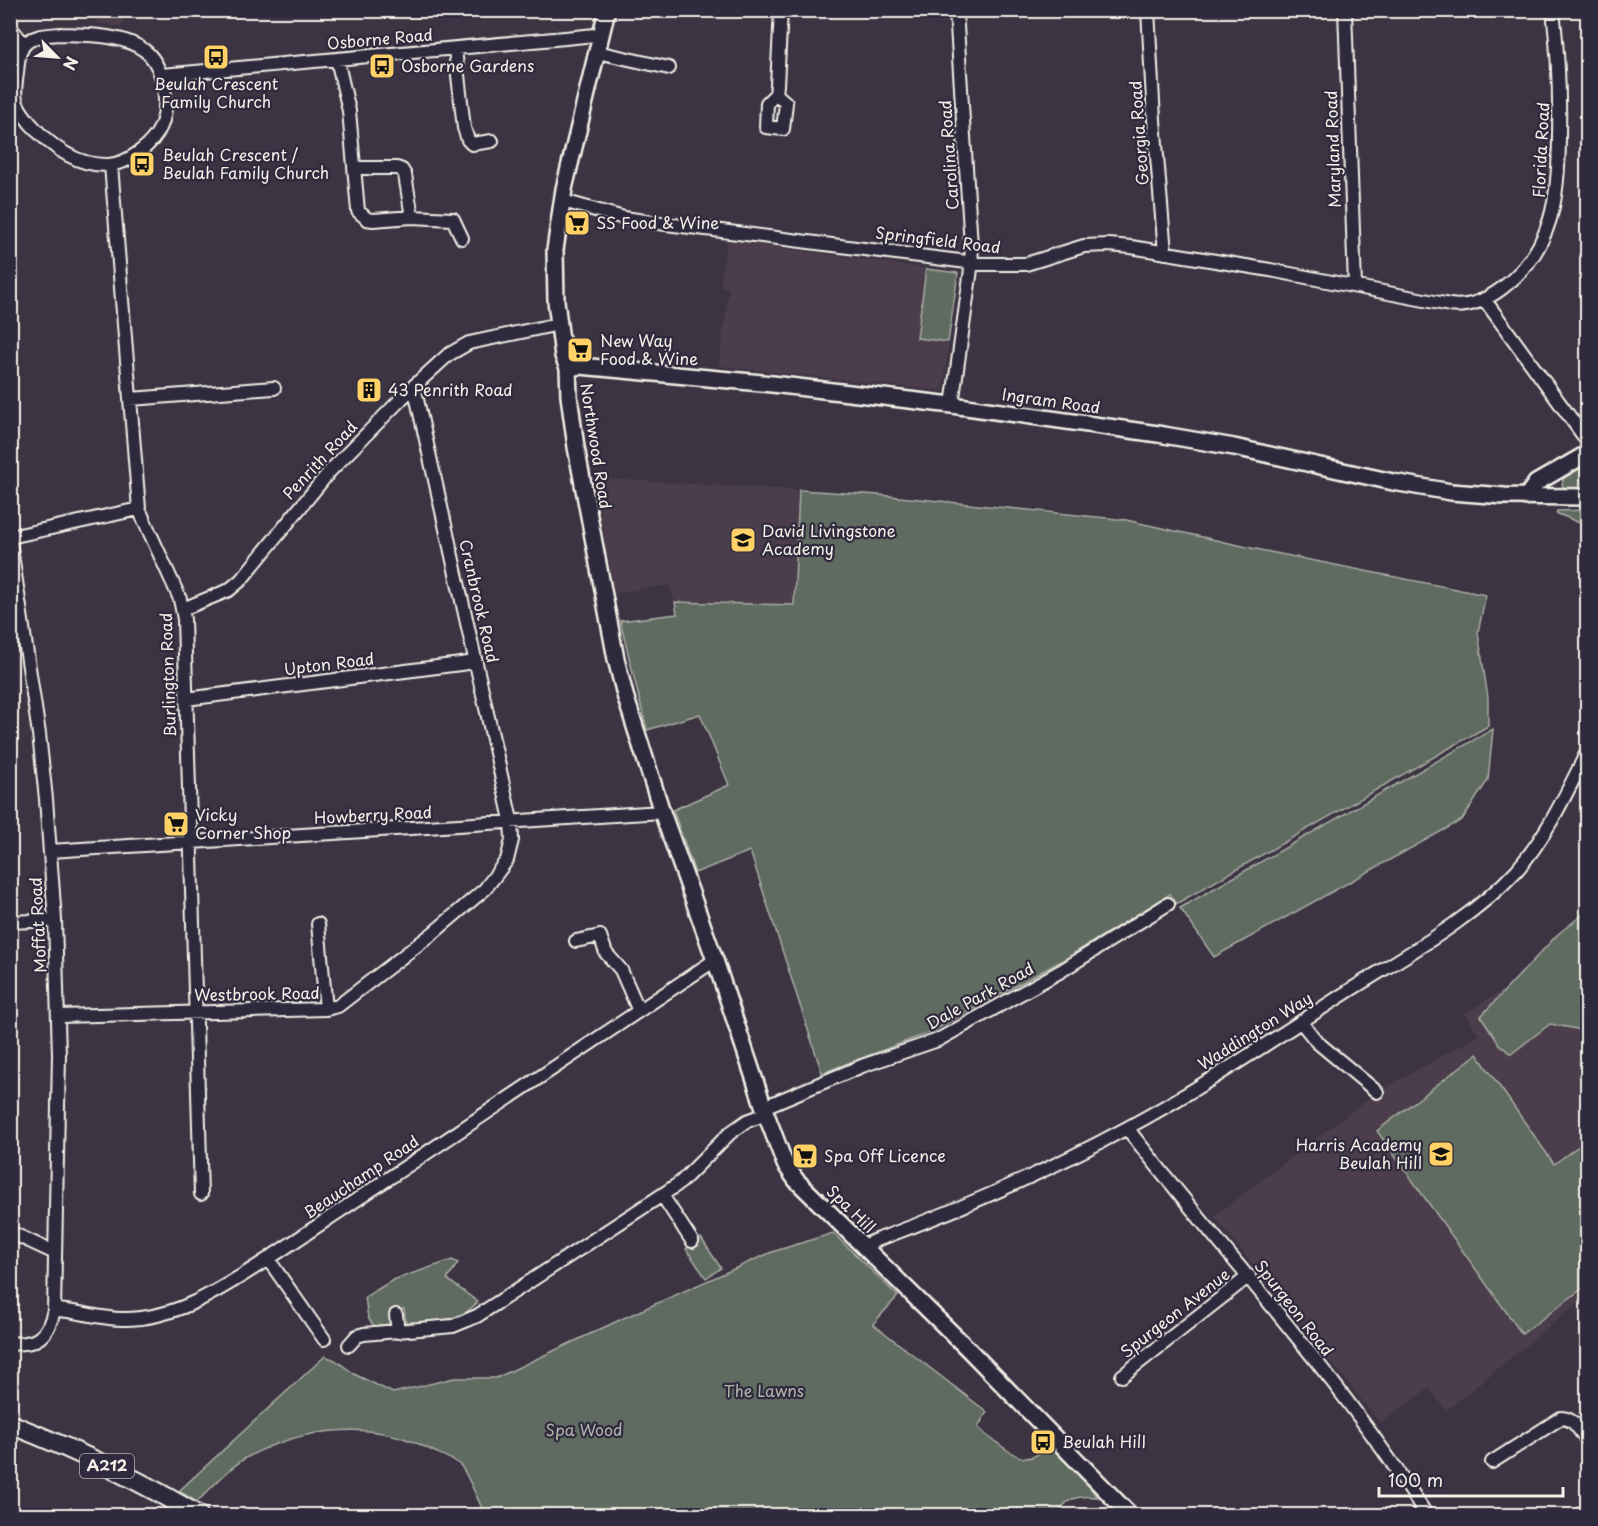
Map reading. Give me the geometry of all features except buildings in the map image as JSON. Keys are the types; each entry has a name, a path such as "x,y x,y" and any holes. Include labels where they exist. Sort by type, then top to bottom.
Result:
{"main road":[{"name":"A212","path":"10,1424 85,1455 199,1515"},
{"path":"1583,1515 1587,1513"}],"street":[{"name":"Northwood Road","path":"607,10 564,189 555,250 556,301 563,356 568,368 568,389 576,447 620,677 662,812"},
{"path":"776,94 781,10"},
{"name":"Carolina Road","path":"952,405 972,262 956,10"},
{"name":"Georgia Road","path":"1148,10 1165,253"},
{"name":"Maryland Road","path":"1345,10 1355,286"},
{"name":"Florida Road","path":"1484,299 1508,285 1524,268 1541,244 1551,219 1558,177 1560,87 1553,10"},
{"path":"10,27 24,44"},
{"path":"60,34 81,34 122,40 144,51 158,66 162,75 163,116 158,131 151,141 138,152 111,165 84,162 58,149 30,122 13,100 18,59 24,44 36,38 60,34"},
{"name":"Osborne Road","path":"162,75 595,35 599,44 669,68"},
{"path":"455,48 464,128 468,140 472,144 492,141"},
{"path":"337,59 349,111 358,211 362,216 373,220 411,217 453,219 462,238"},
{"name":"Burlington Road","path":"111,165 139,509 183,609 201,1194"},
{"path":"354,168 402,170 405,175 411,217"},
{"name":"Springfield Road","path":"563,201 624,218 655,223 972,262 1001,265 1026,264 1069,249 1097,245 1131,247 1455,306 1464,306 1484,299"},
{"path":"1484,299 1587,442"},
{"name":"Penrith Road","path":"183,609 224,592 241,580 330,471 448,355 461,347 499,336 559,324"},
{"name":"Ingram Road","path":"568,368 580,366 772,384 952,405 1170,436 1451,492 1526,497 1587,497"},
{"name":"Cranbrook Road","path":"414,386 511,823"},
{"path":"131,399 274,388"},
{"path":"1526,497 1536,483 1587,453"},
{"path":"10,539 139,509"},
{"name":"Moffat Road","path":"10,539 31,670 55,920 59,1016 54,1310"},
{"name":"Upton Road","path":"186,699 476,662"},
{"name":"Waddington Way","path":"864,1246 874,1240 995,1193 1127,1128 1301,1022 1466,915 1516,871 1542,837 1583,771 1587,750"},
{"name":"Howberry Road","path":"50,851 662,812"},
{"name":"Spa Hill","path":"662,812 715,960 765,1111 790,1171 822,1207 864,1246 1131,1515"},
{"name":"Westbrook Road","path":"59,1016 326,1009 342,1003 485,890 507,860 512,840 511,823"},
{"name":"Dale Park Road","path":"765,1111 862,1066 938,1040 1061,970 1168,904"},
{"path":"10,922 55,920"},
{"path":"318,924 326,1009"},
{"path":"576,941 600,936 606,952 621,970 639,1011"},
{"name":"Beauchamp Road","path":"54,1310 120,1319 155,1315 205,1298 268,1259 715,960"},
{"path":"1301,1022 1317,1042 1377,1092"},
{"path":"349,1345 357,1336 364,1334 453,1326 477,1316 681,1182 730,1133 765,1111"},
{"name":"Spurgeon Road","path":"1127,1128 1249,1276 1356,1414 1427,1515"},
{"path":"662,1195 692,1241"},
{"path":"10,1232 55,1253"},
{"path":"268,1259 324,1339"},
{"name":"Spurgeon Avenue","path":"1122,1376 1249,1276"},
{"path":"10,1343 21,1344 38,1339 48,1328 54,1310"},
{"path":"396,1315 398,1332"},
{"path":"1492,1462 1561,1418 1566,1417 1575,1423 1587,1442"}],"shaded area":[{"path":"98,11 127,11 122,27 97,23"},
{"path":"727,240 958,273 943,391 719,366 729,288 720,287"},
{"name":"David Livingstone Academy","path":"594,478 880,495 882,607 674,601 670,585 614,593"},
{"name":"Harris Academy Beulah Hill","path":"1560,955 1587,975 1587,1296 1446,1411 1429,1388 1380,1423 1214,1216 1377,1092 1480,1035 1464,1014"}],"green space":[{"path":"926,269 958,273 948,342 917,338"},
{"path":"1587,464 1587,489 1563,487 1564,478"},
{"path":"799,490 880,495 1126,520 1265,551 1486,595 1478,632 1488,698 1488,726 1176,904 1170,894 1063,960 931,1032 822,1073 750,851 695,873 673,810 729,785 700,714 647,730 620,621 677,614 675,602 794,605"},
{"path":"1587,510 1587,526 1556,513 1557,511"},
{"path":"1493,729 1488,780 1462,820 1214,957 1180,908"},
{"path":"1587,911 1587,1037 1577,1029 1550,1024 1511,1054 1499,1044 1481,1016 1558,934"},
{"path":"1477,1054 1554,1164 1587,1140 1587,1285 1522,1334 1377,1131"},
{"name":"The Lawns","path":"833,1233 898,1296 873,1324 987,1412 978,1427 985,1435 1013,1454 1024,1458 1036,1455 1049,1445 1097,1497 1084,1496 1068,1501 1059,1516 485,1515 458,1463 407,1439 360,1430 312,1434 265,1448 237,1463 197,1502 179,1491 325,1356 335,1360 356,1375 393,1393 454,1378 496,1378 772,1252"},
{"path":"701,1238 721,1268 706,1278 686,1249"},
{"path":"452,1260 458,1263 447,1279 478,1302 462,1316 428,1324 406,1322 404,1309 390,1310 390,1324 374,1326 368,1318 365,1297 393,1280"}],"place":[{"name":"Beulah Crescent Family Church","path":"216,57"},
{"name":"Osborne Gardens","path":"382,66"},
{"name":"Beulah Crescent / Beulah Family Church","path":"142,164"},
{"name":"SS Food & Wine","path":"577,223"},
{"name":"New Way Food & Wine","path":"580,350"},
{"name":"43 Penrith Road","path":"369,390"},
{"name":"David Livingstone Academy","path":"743,540"},
{"name":"Vicky Corner Shop","path":"176,824"},
{"name":"Harris Academy Beulah Hill","path":"1441,1154"},
{"name":"Spa Off Licence","path":"805,1156"},
{"name":"Beulah Hill","path":"1043,1442"}],"park label":[{"name":"Spa Wood","path":"584,1430"}]}
